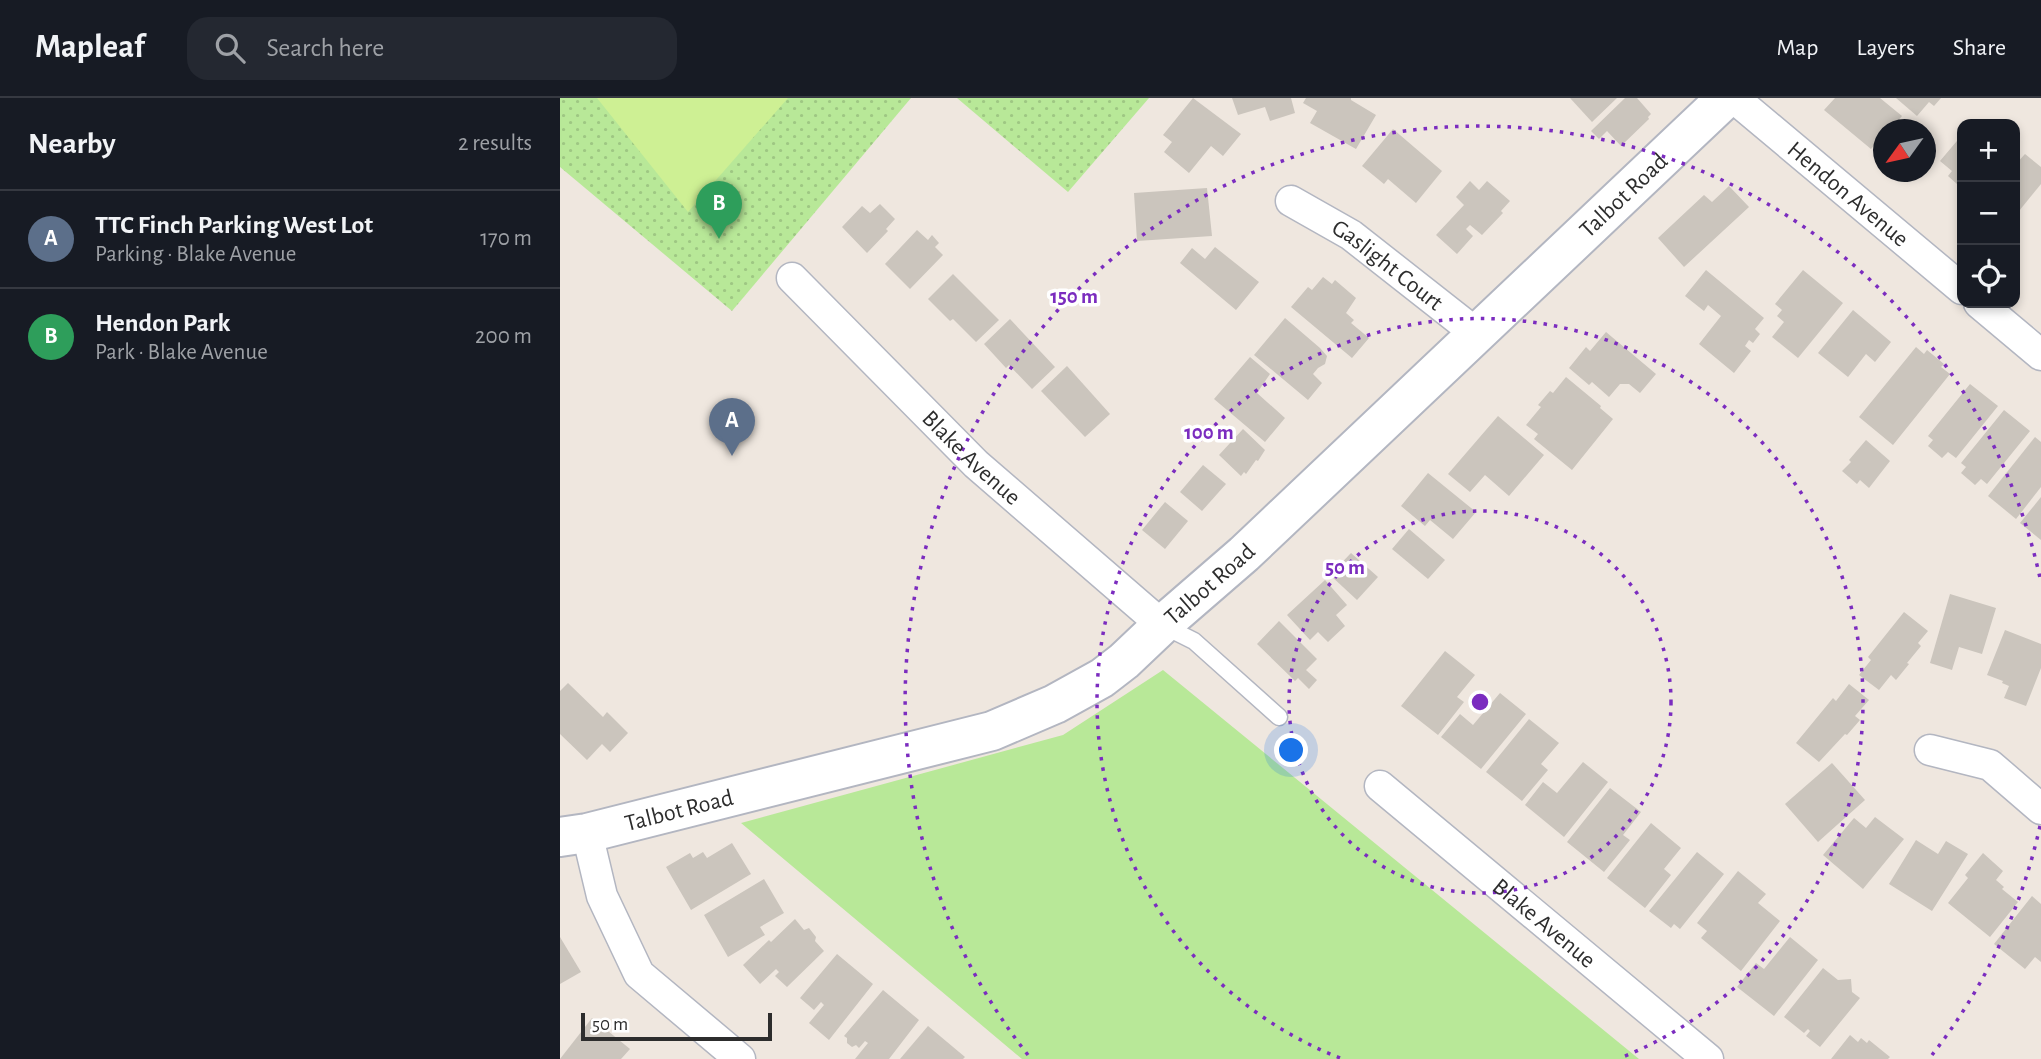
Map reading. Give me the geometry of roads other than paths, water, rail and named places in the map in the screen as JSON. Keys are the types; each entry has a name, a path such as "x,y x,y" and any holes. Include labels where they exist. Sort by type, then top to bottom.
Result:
{"street":[{"name":"Talbot Road","path":"573,835 992,731 1055,704 1097,681 1125,661 1244,554 1726,98"},
{"name":"Hendon Avenue","path":"1734,98 1957,285"},
{"name":"Gaslight Court","path":"1292,201 1351,235 1477,334"},
{"name":"Blake Avenue","path":"792,278 976,464 1162,625"},
{"path":"1985,308 2041,355"},
{"path":"1930,750 1990,765 2041,809"},
{"name":"Blake Avenue","path":"1380,786 1708,1059"},
{"path":"573,835 639,974 740,1059"}],"lane":[{"path":"1162,625 1194,642 1279,717"}],"place":[{"name":"Hendon Park","path":"719,239"},
{"name":"TTC Finch Parking West Lot","path":"732,456"}]}
